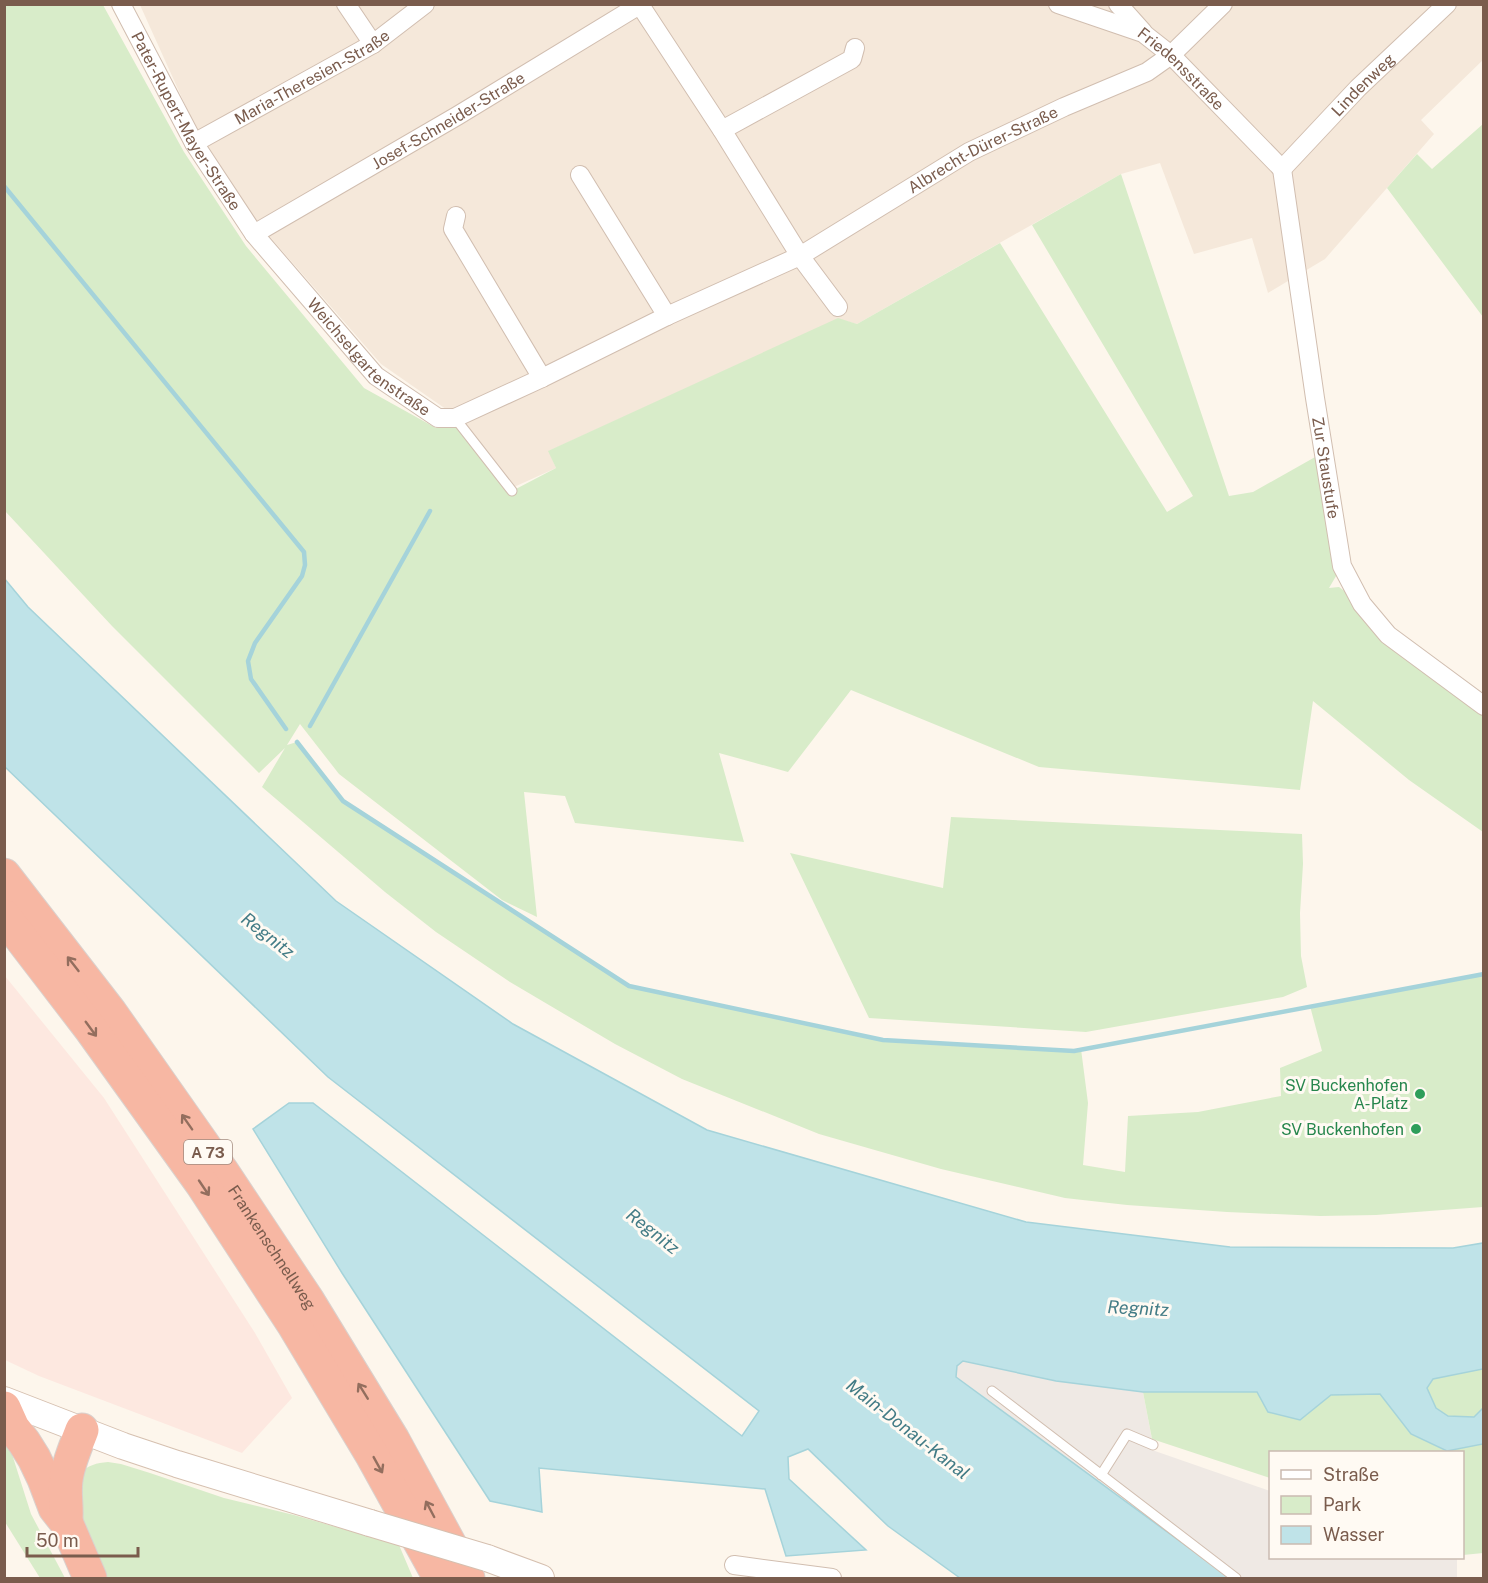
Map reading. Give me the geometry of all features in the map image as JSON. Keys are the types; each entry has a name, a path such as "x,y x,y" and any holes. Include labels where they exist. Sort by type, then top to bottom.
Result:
{"highway":[{"name":"Frankenschnellweg","path":"4,875 110,1012 221,1170 477,1568"},
{"name":"Frankenschnellweg","path":"4,916 90,1028 202,1184 282,1306 372,1455 440,1578"},
{"path":"4,1408 13,1428 24,1442 44,1479 55,1508 66,1522 90,1578"},
{"path":"44,1479 50,1447 62,1437 82,1430"},
{"path":"66,1522 66,1478 82,1430"}],"main road":[{"path":"4,1400 177,1464 370,1523 477,1568 541,1578"}],"street":[{"name":"Pater-Rupert-Mayer-Straße","path":"121,4 194,143 254,234"},
{"path":"346,4 373,44"},
{"name":"Maria-Theresien-Straße","path":"194,143 373,44 425,4"},
{"name":"Friedensstraße","path":"1058,4 1143,33 1171,55 1282,169"},
{"path":"1118,4 1143,33"},
{"name":"Albrecht-Dürer-Straße","path":"800,256 969,152 1064,107 1147,72 1171,55 1223,4"},
{"name":"Lindenweg","path":"1282,169 1358,88 1447,4"},
{"path":"640,5 722,130 800,256 838,307"},
{"name":"Josef-Schneider-Straße","path":"254,234 447,122 640,5"},
{"path":"722,130 852,59 855,48"},
{"name":"Zur Staustufe","path":"1282,169 1342,566 1362,604 1388,635 1484,706"},
{"path":"580,175 667,316"},
{"path":"456,216 453,229 542,378"},
{"name":"Weichselgartenstraße","path":"254,234 376,376 438,418 455,418 667,316 800,256"},
{"path":"734,1565 831,1578"}],"lane":[{"path":"455,418 512,491"},
{"path":"992,1391 1236,1578"},
{"path":"1101,1474 1127,1434 1153,1445"}],"shaded area":[{"path":"1483,4 1484,59 1421,120 1434,134 1325,259 1268,293 1252,238 1194,254 1160,163 1121,174 857,324 838,319 549,451 556,468 514,487 453,414 381,364 256,221 196,129 140,5"},
{"path":"5,976 104,1098 255,1333 292,1398 242,1453 39,1376 5,1360"},
{"path":"963,1361 1056,1381 1143,1392 1152,1450 1269,1491 1269,1559 1457,1559 1457,1578 1230,1578 956,1377 957,1366"}],"green space":[{"path":"5,5 103,5 184,152 246,246 364,388 436,428 438,418 455,418 512,491 556,468 548,451 838,318 857,324 1000,243 1167,512 1193,496 1032,225 1121,174 1229,496 1253,492 1324,452 1342,566 1329,588 1339,587 1362,604 1483,706 1483,832 1409,780 1313,701 1300,790 1039,767 851,690 788,772 719,753 744,842 575,823 565,796 524,792 537,917 502,900 339,774 300,724 287,745 297,742 343,801 629,986 883,1040 1074,1051 1081,1049 1088,1103 1083,1165 1125,1172 1128,1116 1198,1112 1281,1096 1280,1068 1322,1051 1310,1006 1483,973 1483,1207 1376,1215 1320,1216 1127,1205 1065,1198 941,1169 819,1134 682,1079 615,1044 510,982 436,932 385,892 262,787 285,748 259,773 112,626 5,511"},
{"path":"1483,124 1483,317 1387,188 1417,154 1432,169"},
{"path":"951,817 1302,834 1301,956 1307,987 1283,997 1086,1032 869,1018 790,853 943,888"},
{"path":"1483,1368 1483,1408 1474,1417 1448,1416 1436,1408 1427,1388 1432,1379"},
{"path":"1143,1392 1257,1392 1300,1420 1331,1395 1381,1393 1411,1434 1447,1451 1269,1451 1269,1478 1152,1439"},
{"path":"5,1444 11,1451 31,1514 65,1578 40,1578 5,1522"},
{"path":"1483,1444 1483,1553 1464,1555 1464,1451 1447,1451"},
{"path":"108,1462 150,1473 224,1498 399,1545 413,1578 104,1578 78,1520 80,1473 93,1465"}],"water":[{"path":"4,578 28,607 336,901 513,1024 707,1130 1026,1222 1230,1247 1453,1248 1483,1243 1483,1369 1433,1379 1427,1388 1436,1408 1448,1416 1474,1417 1483,1408 1483,1444 1447,1451 1411,1434 1380,1394 1331,1395 1300,1420 1268,1412 1257,1392 1143,1392 1056,1381 963,1361 957,1366 956,1377 1230,1578 960,1578 888,1526 808,1449 788,1457 789,1479 866,1550 786,1556 765,1489 539,1468 542,1512 490,1501 342,1273 253,1129 289,1103 313,1103 742,1436 759,1411 328,1077 5,767"}],"waterway":[{"path":"4,186 304,552 305,565 302,576 255,643 248,661 251,679 286,729"},
{"path":"310,726 430,511"},
{"path":"297,742 343,801 629,986 883,1040 1074,1051 1484,974"}],"place":[{"name":"SV Buckenhofen A-Platz","path":"1420,1094"},
{"name":"SV Buckenhofen","path":"1416,1129"}],"water label":[{"name":"Regnitz","path":"268,935"},
{"name":"Regnitz","path":"653,1231"},
{"name":"Regnitz","path":"1138,1308"},
{"name":"Main-Donau-Kanal","path":"908,1429"}]}
